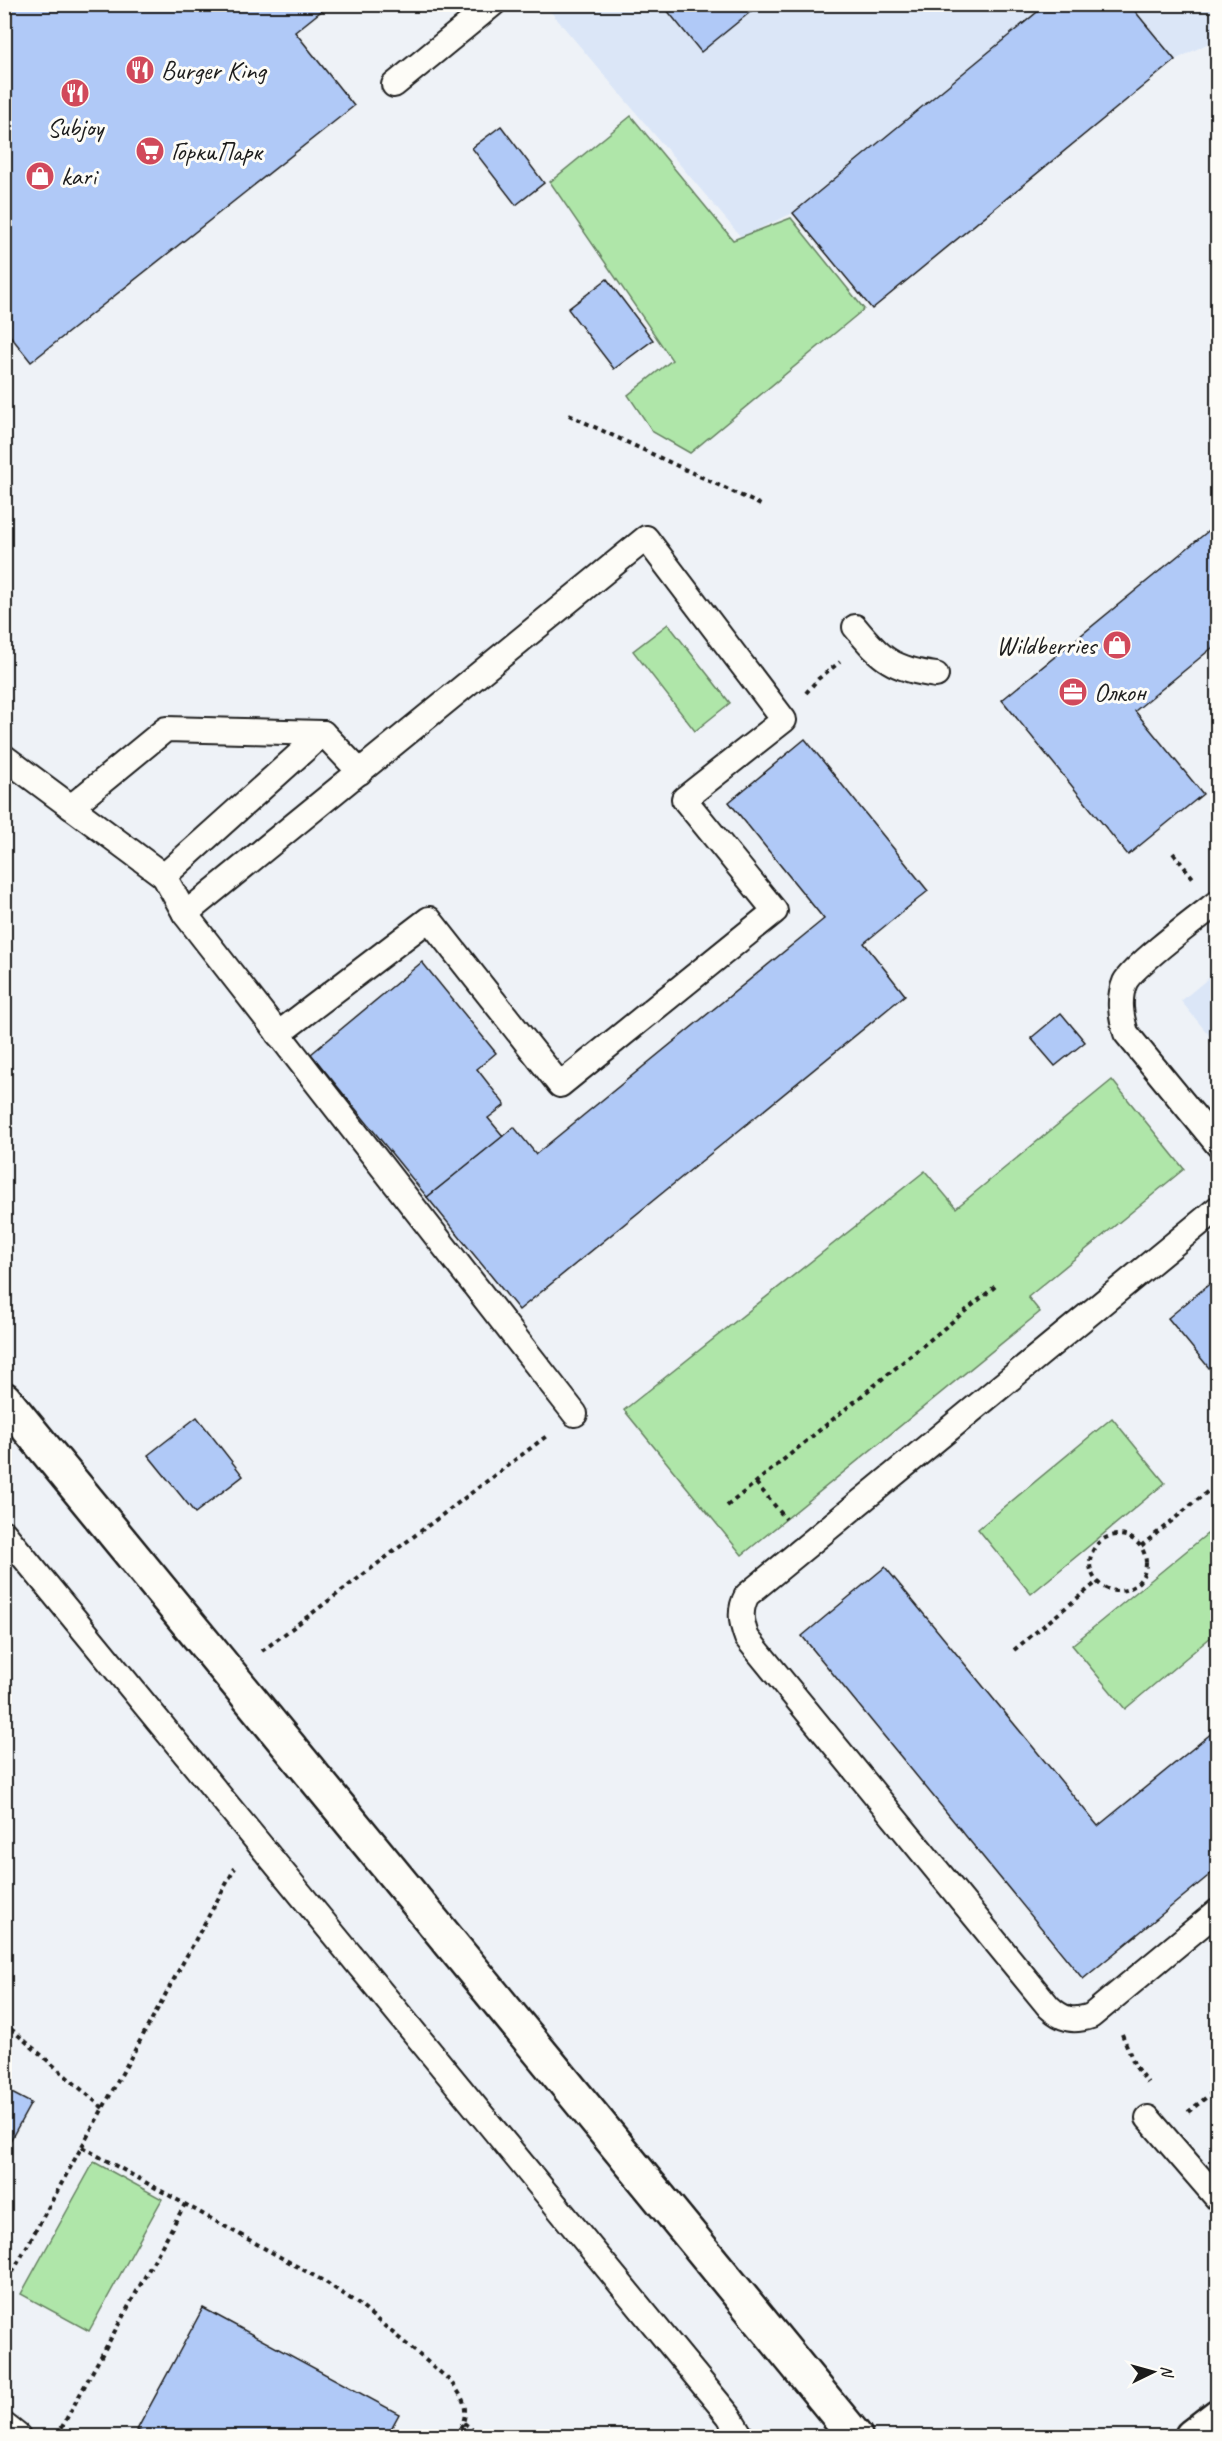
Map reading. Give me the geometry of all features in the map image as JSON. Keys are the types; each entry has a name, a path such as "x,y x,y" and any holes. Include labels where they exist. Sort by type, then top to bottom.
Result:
{"street":[{"path":"4,1399 855,2436"},
{"path":"1192,2436 1218,2416"}],"lane":[{"path":"394,85 493,4"},
{"path":"186,914 646,538 784,720 684,799 775,911 560,1085 429,919 278,1034"},
{"path":"861,634 878,654 889,662 916,672 936,675"},
{"path":"71,807 166,729 323,733 360,772"},
{"path":"164,876 323,733"},
{"path":"4,757 164,876 186,914 575,1414"},
{"path":"1218,902 1129,975 1121,999 1121,1016 1126,1033 1218,1145"},
{"path":"1218,1208 747,1595 742,1604 741,1616 747,1638 1058,2015 1067,2019 1079,2020 1091,2016 1218,1911"},
{"path":"4,1533 729,2416 741,2436"},
{"path":"1148,2118 1218,2199"},
{"path":"4,2425 18,2436"}],"path":[{"path":"569,415 763,506"},
{"path":"784,720 818,679 861,634"},
{"path":"727,1506 997,1286"},
{"path":"231,1675 575,1414"},
{"path":"756,1483 786,1520"},
{"path":"1141,1546 1218,1483"},
{"path":"1124,1535 1141,1546 1146,1564 1145,1573 1140,1582 1132,1588 1113,1591 1097,1582 1089,1563 1096,1545 1104,1538 1124,1535"},
{"path":"1014,1650 1097,1582"},
{"path":"4,2288 253,1836"},
{"path":"4,2023 104,2108"},
{"path":"82,2147 327,2283 357,2303 447,2378 463,2398 466,2408 464,2423 457,2436"},
{"path":"57,2436 185,2204"},
{"path":"464,2423 480,2436"}],"shaded area":[{"path":"545,5 1217,5 1217,39 1175,60 872,309 793,213 741,237"},
{"path":"1217,971 1217,1045 1181,1001"}],"green space":[{"path":"631,116 733,240 791,218 864,309 690,453 653,432 628,395 672,360 550,182"},
{"path":"668,624 730,703 695,731 633,651"},
{"path":"1112,1080 1184,1169 1028,1297 1040,1312 742,1555 624,1410 925,1171 956,1208"},
{"path":"1112,1418 1165,1483 1031,1594 978,1529"},
{"path":"1207,1534 1217,1547 1217,1632 1125,1709 1072,1645"},
{"path":"94,2162 162,2199 89,2331 21,2294"}],"building":[{"name":"ГоркиПарк","path":"4,4 330,4 295,32 354,106 31,362 4,328"},
{"path":"662,4 760,4 701,52"},
{"path":"1047,4 1129,4 1175,60 872,309 793,213"},
{"path":"501,126 544,183 516,205 472,148"},
{"path":"607,279 653,340 614,369 568,309"},
{"path":"1218,523 1218,643 1135,711 1203,794 1128,855 1002,700"},
{"path":"805,739 928,891 864,943 905,995 519,1310 427,1197 514,1127 536,1154 824,919 729,802"},
{"path":"422,962 496,1053 477,1069 505,1105 488,1118 503,1136 427,1197 311,1054"},
{"path":"1061,1013 1085,1042 1055,1066 1031,1038"},
{"path":"1218,1277 1218,1379 1168,1318"},
{"path":"197,1417 243,1476 195,1513 148,1455"},
{"path":"885,1567 1098,1826 1218,1728 1218,1868 1083,1979 802,1636"},
{"path":"4,2089 31,2103 4,2152"},
{"path":"203,2308 399,2414 387,2436 150,2436 137,2430"}],"place":[{"name":"Burger King","path":"140,70"},
{"name":"Subjoy","path":"75,93"},
{"name":"ГоркиПарк","path":"150,151"},
{"name":"kari","path":"40,176"},
{"name":"Wildberries","path":"1117,645"},
{"name":"Олкон","path":"1073,692"}]}
